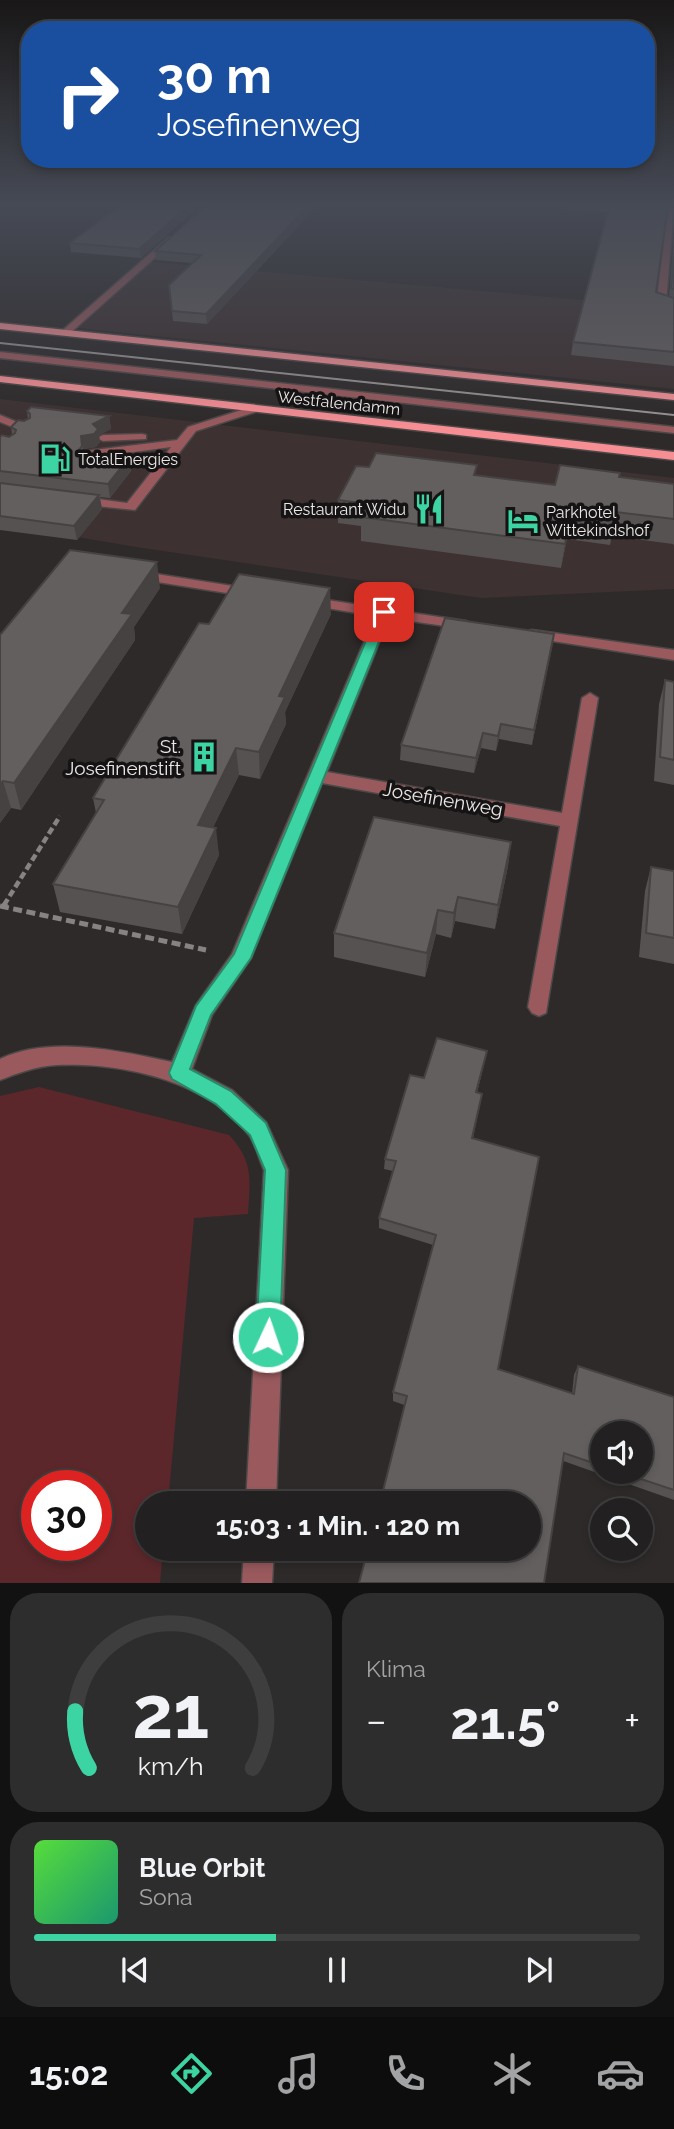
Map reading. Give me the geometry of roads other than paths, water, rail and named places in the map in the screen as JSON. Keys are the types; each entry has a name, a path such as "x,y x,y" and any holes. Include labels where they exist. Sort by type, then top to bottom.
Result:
{"main road":[{"path":"0,326 674,397"},
{"name":"Westfalendamm","path":"0,379 674,456"}],"street":[{"path":"65,333 127,278"},
{"path":"664,278 661,305 674,306"},
{"path":"0,355 674,430"},
{"path":"0,405 0,418 25,429"},
{"path":"103,439 147,437 192,429 254,409"},
{"path":"65,499 130,507 192,429"},
{"path":"89,454 179,443"},
{"path":"115,572 263,594"},
{"path":"290,598 481,627"},
{"path":"179,1073 203,1011 241,958 384,612"},
{"path":"522,633 674,656"},
{"path":"539,1007 590,698"},
{"name":"Josefinenweg","path":"317,776 570,821"},
{"path":"0,1070 11,1064 57,1056 120,1060 179,1073 224,1097 258,1129 275,1170 262,1491"},
{"path":"257,1583 258,1561"}],"tram line":[{"path":"0,343 674,415"}],"place":[{"name":"TotalEnergies","path":"55,459"},
{"name":"Restaurant Widu","path":"429,509"},
{"name":"Parkhotel Wittekindshof","path":"523,521"},
{"name":"St. Josefinenstift","path":"204,757"}]}
